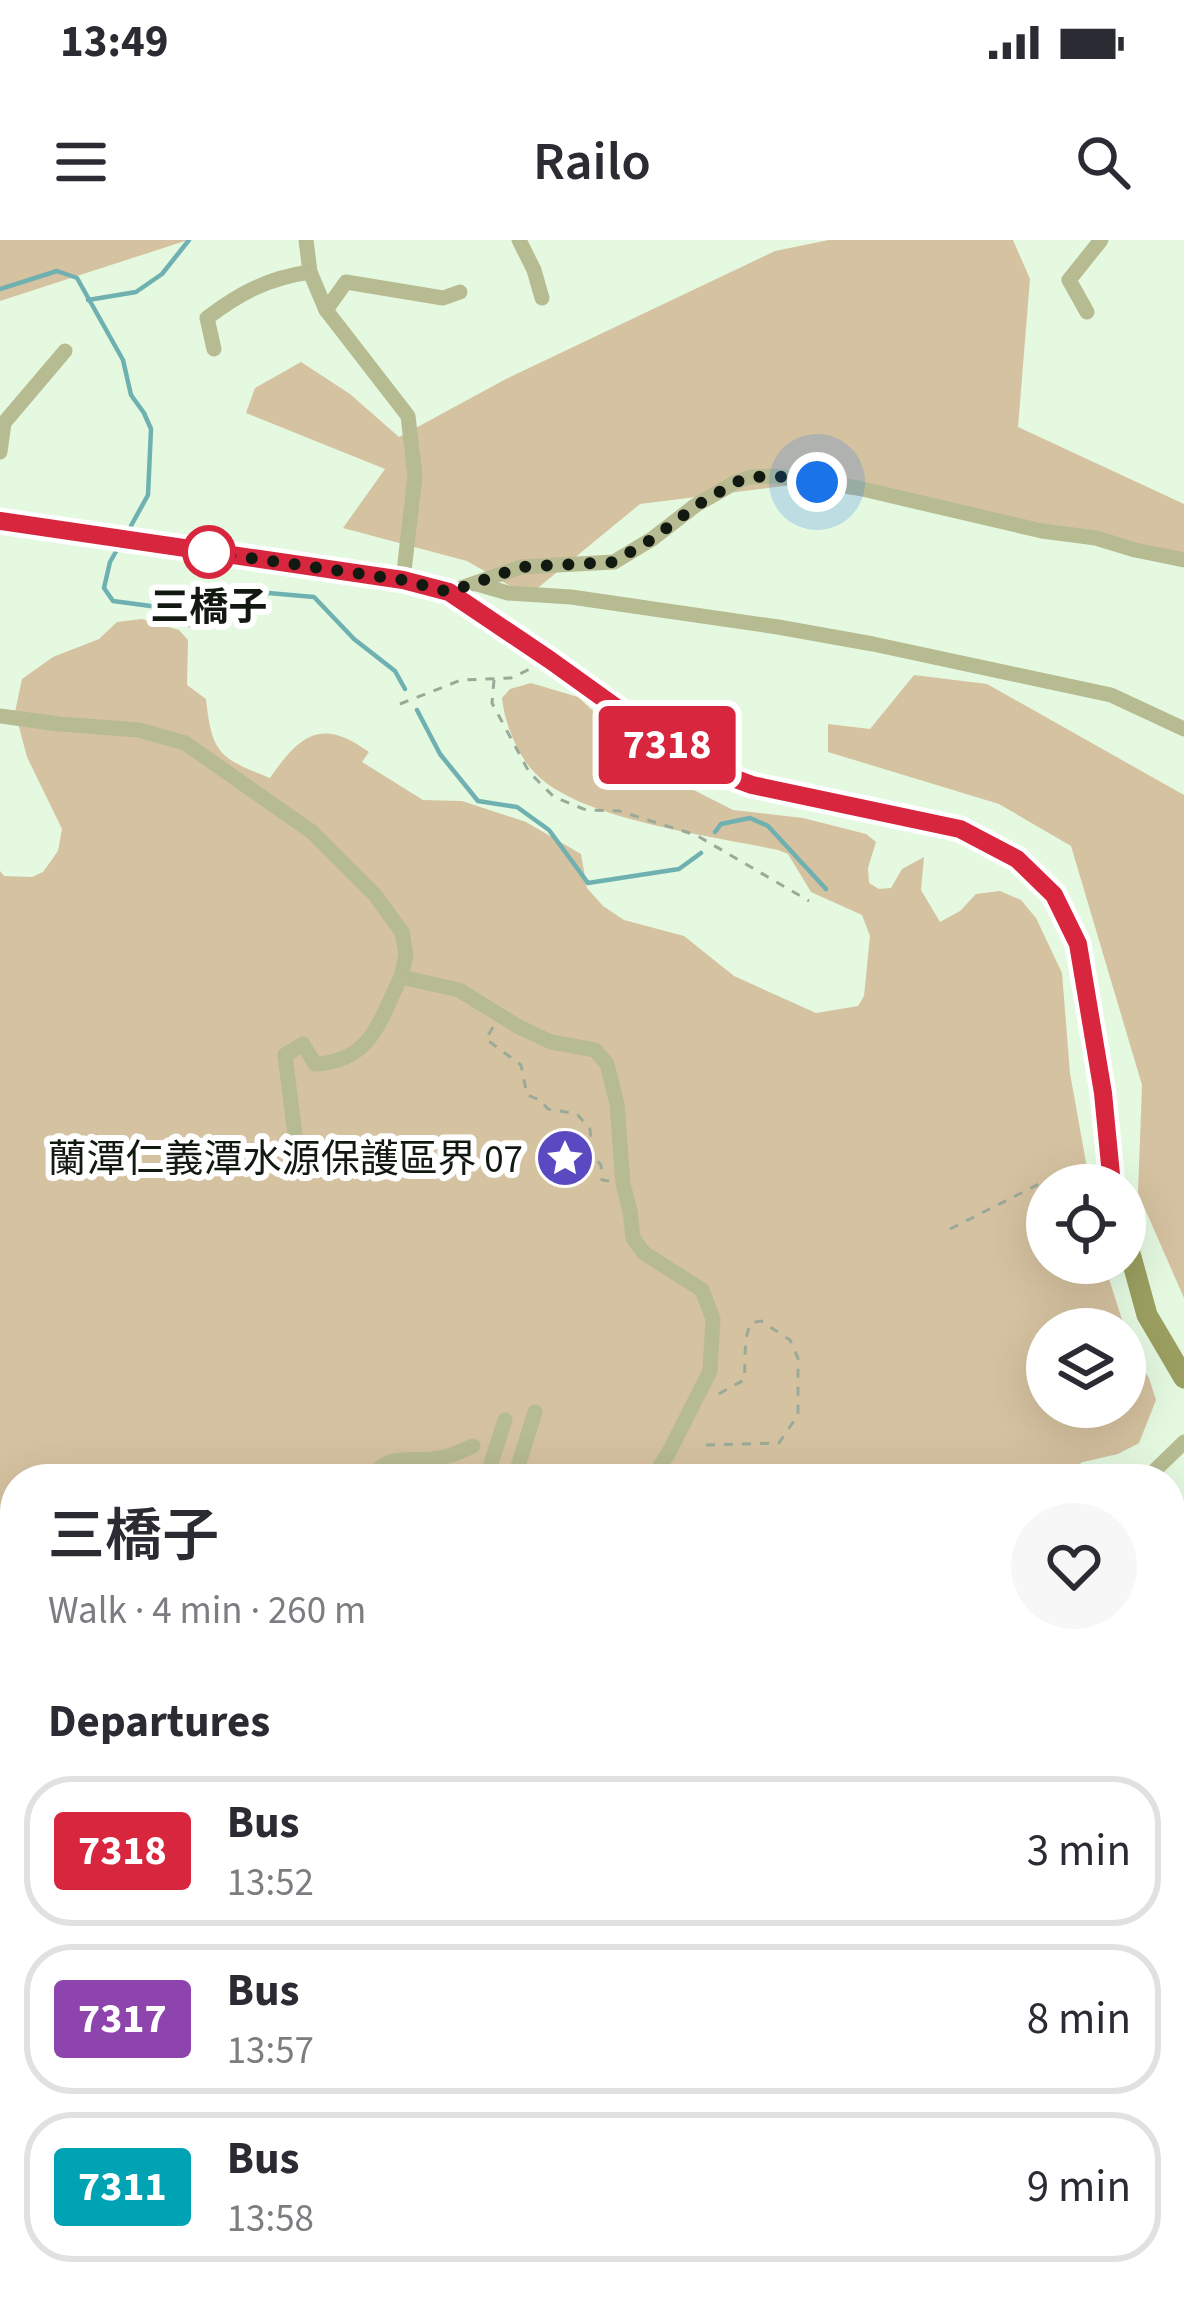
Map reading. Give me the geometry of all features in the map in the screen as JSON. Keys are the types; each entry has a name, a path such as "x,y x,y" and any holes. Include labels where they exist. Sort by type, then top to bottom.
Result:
{"main road":[{"path":"0,521 403,580 449,592 695,764 752,785 960,829 1017,859 1054,895 1078,944 1110,1164"},
{"path":"1139,1284 1148,1315 1184,1378"}],"street":[{"path":"306,240 310,272 326,310 407,416 415,476 403,580"},
{"path":"519,240 542,298"},
{"path":"1088,312 1069,280 1101,240"},
{"path":"214,349 207,318 241,293 310,272"},
{"path":"326,310 346,282 443,298 460,292"},
{"path":"0,452 4,423 65,351"},
{"path":"449,592 521,567 614,562 696,506 751,477 858,488 1184,560"},
{"path":"474,584 508,593 571,597 778,627 976,665 1112,695 1184,729"},
{"path":"0,716 139,730 185,743 312,832 375,895 402,932 406,955 401,977 369,1043 339,1063 315,1064 303,1044 285,1055 295,1135"},
{"path":"401,977 459,990 551,1042 595,1050 607,1064 617,1104 633,1238 644,1253 702,1290 713,1319 710,1371 661,1464"},
{"path":"519,1464 535,1412"},
{"path":"491,1464 505,1420"},
{"path":"1161,1464 1184,1442"},
{"path":"383,1464 441,1459 473,1446"}],"path":[{"path":"400,704 461,680 511,678 550,660"},
{"path":"494,680 492,703 529,772 554,797 586,810 619,811 696,835 809,901"},
{"path":"499,1015 486,1039 521,1065 527,1095 548,1109 577,1114 590,1129 592,1155 601,1165 602,1180 623,1184"},
{"path":"950,1229 1026,1191"},
{"path":"690,1409 744,1380 745,1336 751,1323 761,1321 790,1340 798,1358 798,1415 779,1443 706,1445"}],"shaded area":[{"path":"0,240 188,240 0,301"},
{"path":"829,240 1013,240 1030,279 1018,427 1184,504 1184,554 792,485 640,504 528,596 467,561 343,528 385,469 246,413 255,388 301,362 350,394 399,437 506,379 775,251"},
{"path":"142,619 179,630 188,640 187,685 206,699 215,743 229,759 270,778 303,741 325,733 338,735 369,752 362,762 423,800 462,801 526,822 581,854 587,888 624,920 684,936 734,976 816,1013 858,1006 864,996 870,936 862,915 811,892 788,854 615,815 557,790 529,767 513,739 502,698 510,689 531,683 578,697 614,730 635,740 672,779 733,810 803,818 866,834 876,842 869,883 879,889 891,888 902,869 924,857 921,890 940,922 976,894 1000,891 1021,900 1036,918 1062,973 1070,1073 1086,1164 1026,1164 1026,1284 1111,1284 1118,1308 1026,1308 1026,1428 1145,1428 1139,1443 1080,1464 0,1464 0,871 4,876 32,877 43,872 58,851 62,829 27,757 15,712 22,679 53,657 99,639 117,622"},
{"path":"914,675 987,684 1184,795 1184,1298 1146,1211 1146,1164 1139,1164 1142,1085 1071,846 999,804 828,752 828,724 870,729"},
{"path":"1146,1373 1156,1400 1146,1425"}],"waterway":[{"path":"88,300 136,292 162,274 189,240"},
{"path":"0,289 57,271 77,278 123,360 131,395 151,429 148,495 127,533"},
{"path":"118,548 104,588 113,601 158,607 189,625 222,599 246,591 314,597 354,639 395,671 405,689"},
{"path":"417,710 440,754 478,801 517,807 549,830 588,883 679,869 701,853"},
{"path":"715,832 721,824 750,818 768,826 826,889"}],"bus line":[{"name":"7318","path":"0,521 403,580 449,592 695,764 752,785 960,829 1017,859 1054,895 1078,944 1110,1164"}],"place":[{"name":"三橋子","path":"209,552"},
{"name":"蘭潭仁義潭水源保護區界 07","path":"565,1158"}],"route":[{"path":"209,552 403,580 449,592 521,567 614,562 696,506 751,477 817,482"}]}
